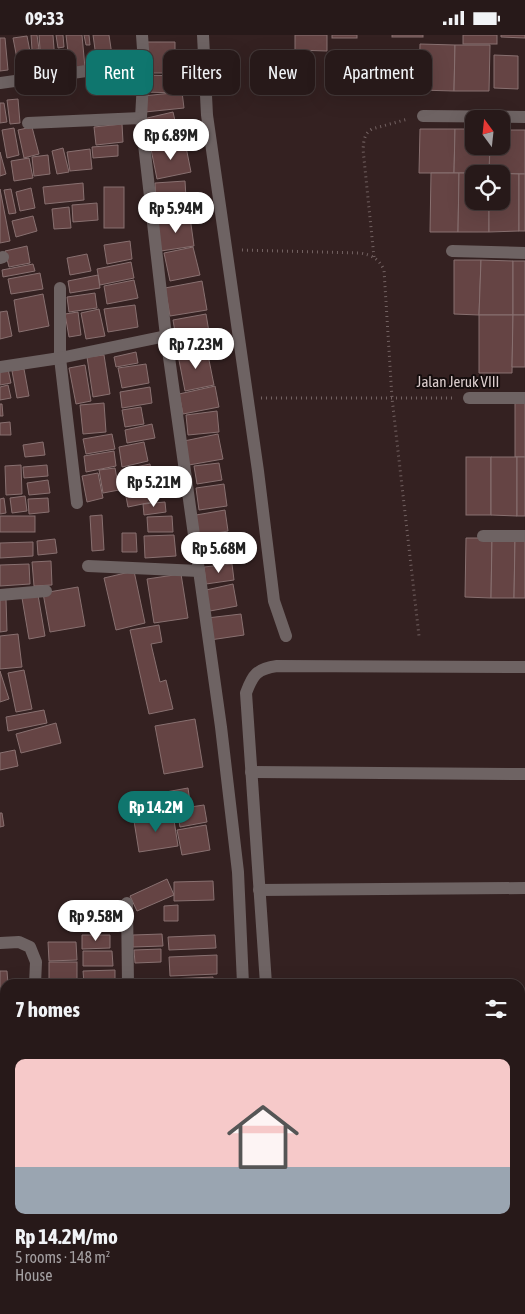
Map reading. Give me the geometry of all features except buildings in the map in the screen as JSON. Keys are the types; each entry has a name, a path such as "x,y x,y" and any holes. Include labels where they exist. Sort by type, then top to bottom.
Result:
{"street":[{"path":"142,35 143,50"},
{"path":"203,35 207,115 248,398 274,601 286,636"},
{"path":"0,83 86,71"},
{"path":"142,95 141,118 166,336 221,727 238,872 243,979"},
{"path":"423,116 525,117"},
{"path":"28,123 141,118"},
{"path":"452,251 525,253"},
{"path":"60,288 60,358 78,503"},
{"path":"0,367 60,358 166,336"},
{"name":"Jalan Jeruk VIII","path":"469,398 525,398"},
{"path":"483,536 525,536"},
{"path":"88,566 199,571"},
{"path":"0,595 46,591"},
{"path":"266,979 246,693 251,679 265,667 277,666 525,667"},
{"path":"251,772 525,774"},
{"path":"259,889 525,888"},
{"path":"127,903 128,979"},
{"path":"0,943 19,942 30,947 36,962 36,979"}],"path":[{"path":"374,257 363,149 364,137 372,129 423,116"},
{"path":"226,250 360,253 374,257 384,270 392,397 419,636"},
{"name":"Jalan Jeruk VIII","path":"248,398 469,398"}]}
